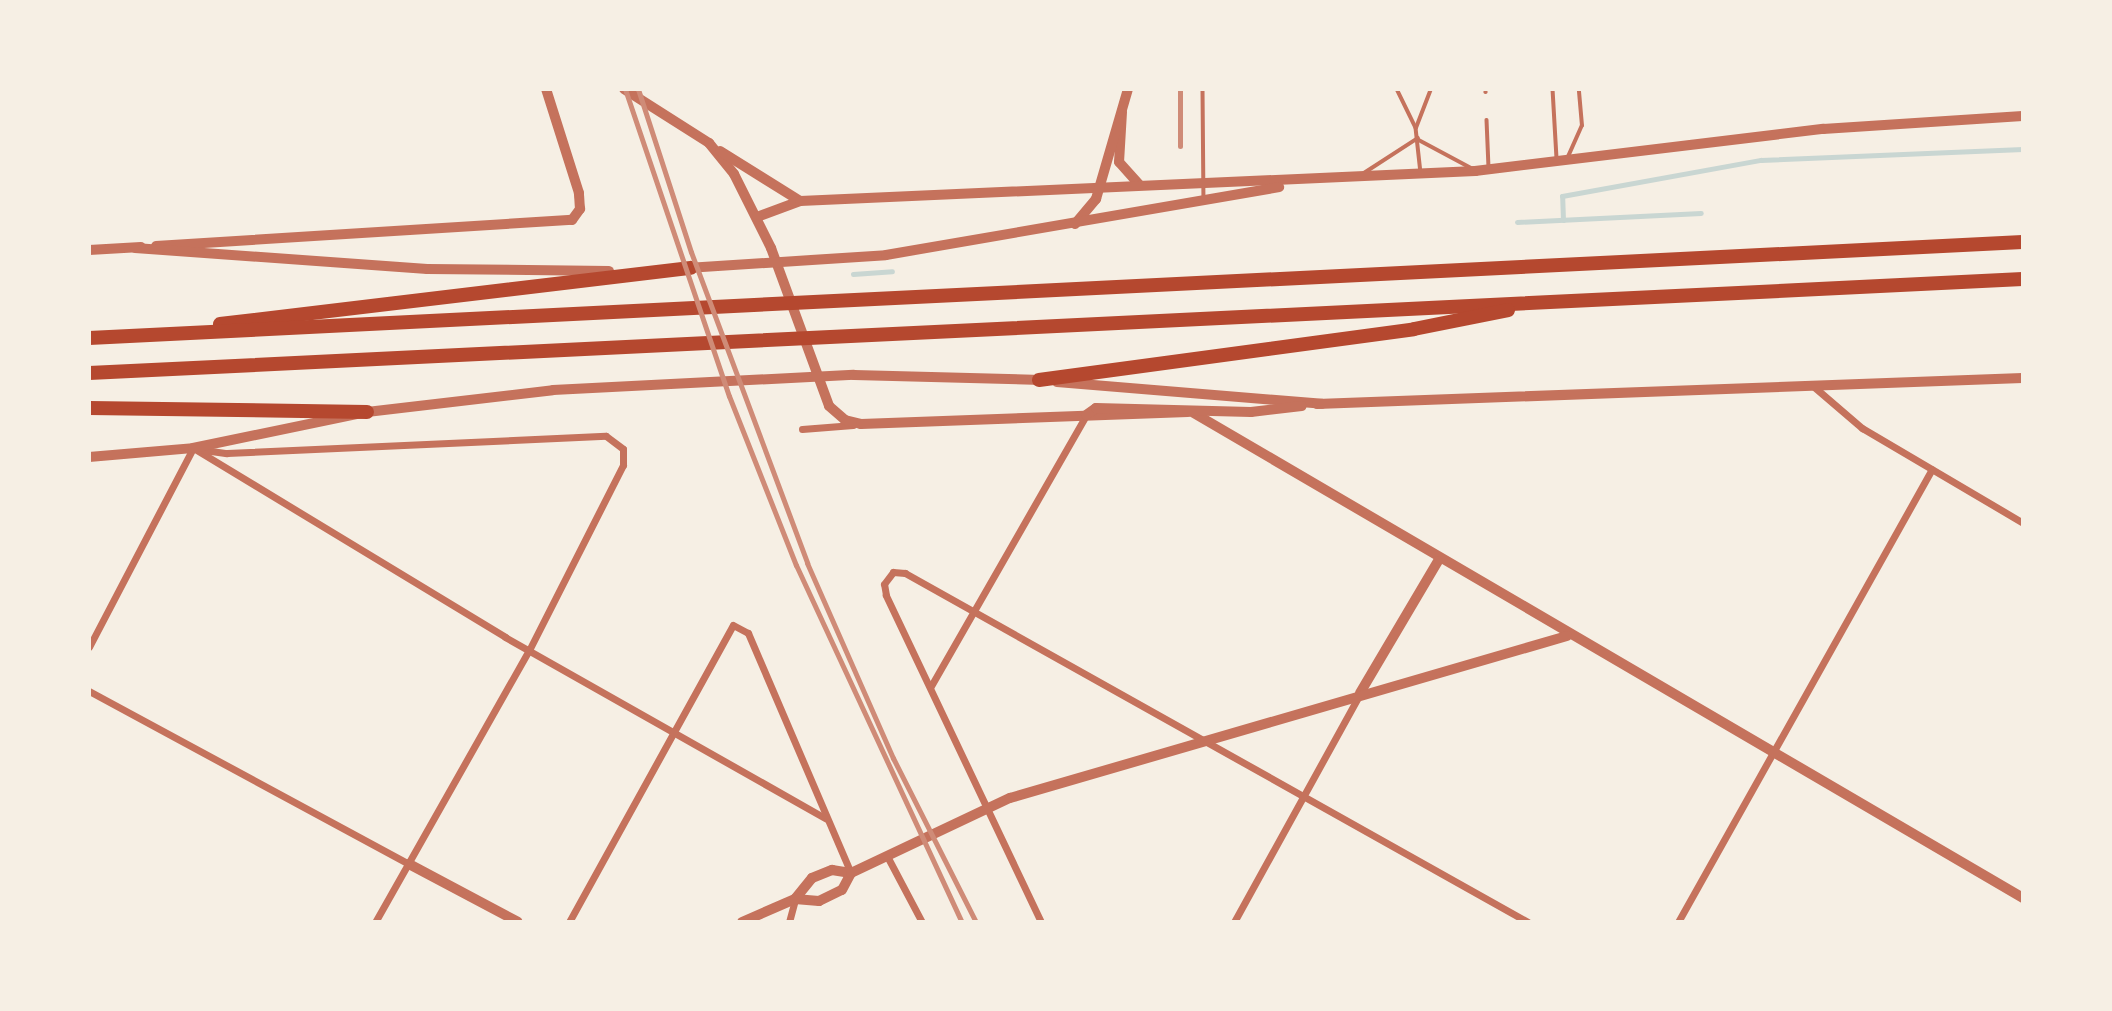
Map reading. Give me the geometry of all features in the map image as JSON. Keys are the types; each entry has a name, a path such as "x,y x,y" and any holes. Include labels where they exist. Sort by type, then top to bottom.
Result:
{"highway":[{"path":"89,338 2023,242"},
{"path":"149,335 372,301 691,268"},
{"path":"89,373 2023,279"},
{"path":"1038,380 1414,330 1554,301"},
{"path":"89,408 367,412"}],"street":[{"path":"89,250 562,223 577,215 581,203 546,89"},
{"path":"624,89 800,201"},
{"path":"1074,225 1099,188 1128,89"},
{"path":"1122,112 1119,162 1140,185"},
{"path":"757,217 800,201 1140,185 1299,182 1475,171 1561,164 1823,129 2023,116"},
{"path":"709,143 757,217 771,248 822,390 836,414 861,424"},
{"path":"135,248 509,272 691,268 887,255 1204,202 1299,182"},
{"path":"89,457 193,448 367,412 553,390 784,378 1038,380 1322,404"},
{"path":"802,429 861,424 1192,412 1809,383 2023,379"},
{"path":"1809,383 1862,428 2023,523"},
{"path":"1192,412 1438,561 2023,898"},
{"path":"931,687 1086,415"},
{"path":"193,448 227,453 606,436 620,442 623,466 529,650 375,922"},
{"path":"89,647 193,448"},
{"path":"193,448 529,650 825,818"},
{"path":"1678,922 1932,469"},
{"path":"1234,922 1360,693 1438,561"},
{"path":"1041,922 886,595 884,584 893,572 973,613 1528,922"},
{"path":"569,922 729,629 739,625 748,633 850,873 842,890 819,901 795,898"},
{"path":"742,922 795,898 812,878 832,870 850,873 987,808 1360,693 1567,636"},
{"path":"89,691 518,922"},
{"path":"887,856 922,922"},
{"path":"789,922 795,898"}],"lane":[{"path":"1203,89 1204,202"},
{"path":"1397,89 1416,128 1421,173"},
{"path":"1416,128 1431,89"},
{"path":"1553,89 1561,164"},
{"path":"1561,164 1583,126 1579,89"},
{"path":"1487,120 1489,170"},
{"path":"1418,138 1464,160 1475,171"},
{"path":"1361,177 1418,138"}],"waterway":[{"path":"1563,220 1562,196 1761,160 2023,149"},
{"path":"1517,222 1701,213"},
{"path":"853,274 892,271"}],"railway":[{"path":"625,89 729,396 796,565 962,922"},
{"path":"638,89 691,252 807,563 893,758 976,922"},
{"path":"1180,89 1180,146"}]}
